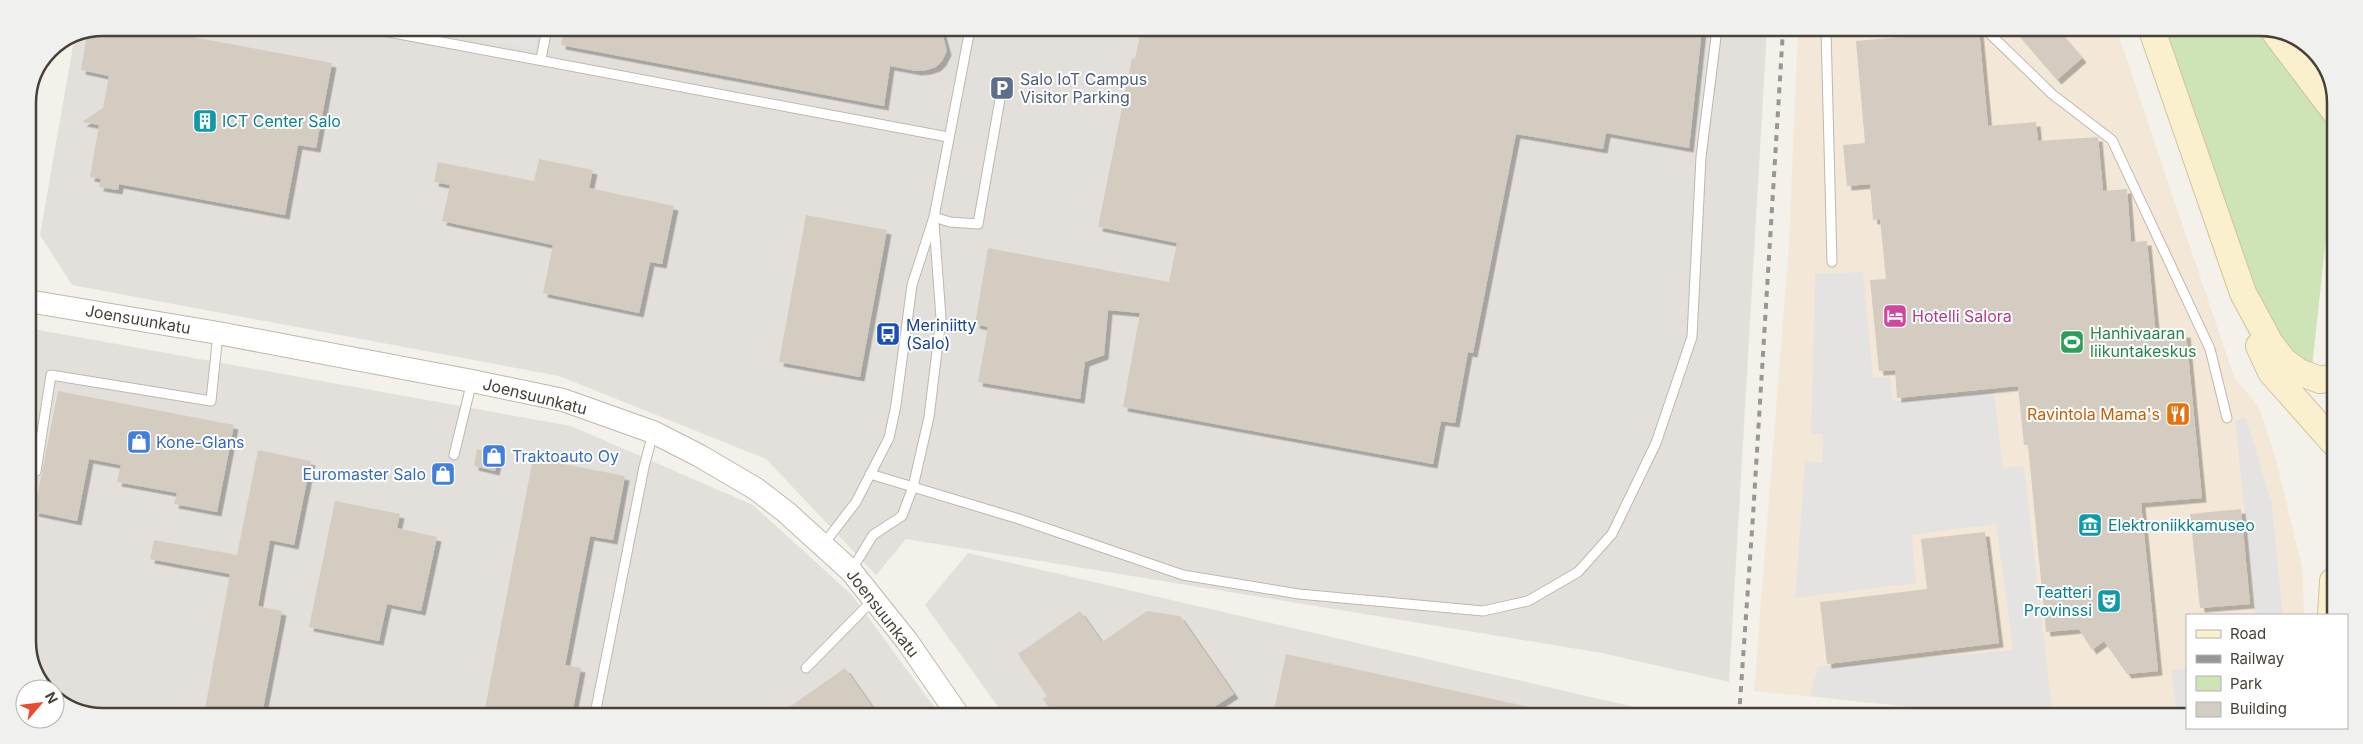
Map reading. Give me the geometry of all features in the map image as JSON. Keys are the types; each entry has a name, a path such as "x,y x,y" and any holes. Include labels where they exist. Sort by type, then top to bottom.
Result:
{"main road":[{"path":"2154,36 2243,293 2248,320 2271,372 2327,436"},
{"path":"2280,40 2327,102"},
{"path":"2243,293 2270,343 2284,361 2299,372 2320,380 2327,378"}],"street":[{"name":"Joensuunkatu","path":"36,301 472,380 563,400 653,432 700,456 756,489 823,545 851,571 875,598 953,708"}],"lane":[{"path":"412,36 948,137"},
{"path":"541,59 545,36"},
{"path":"823,545 856,502 889,438 896,405 912,285 934,217 968,36"},
{"path":"870,474 1019,519 1183,575 1300,594 1483,611 1528,601 1578,572 1612,534 1656,443 1692,337 1701,157 1716,36"},
{"path":"1826,36 1832,262"},
{"path":"1992,36 2052,94 2112,140 2210,348 2227,418"},
{"path":"934,217 950,222 978,224 1002,88"},
{"path":"851,571 873,535 902,516 914,487 929,417 941,318 934,217"},
{"path":"36,471 51,375 211,401 218,333"},
{"path":"454,455 472,380"},
{"path":"596,708 644,467 653,432"},
{"path":"806,668 875,598"}],"shaded area":[{"path":"103,36 1767,36 1729,682 1602,653 906,539 876,575 766,459 559,376 72,285 40,235 73,44"},
{"path":"459,36 538,36 535,50"},
{"path":"1798,36 2119,36 2234,377 2260,409 2275,456 2302,567 2304,614 2186,614 2186,708 1920,708 1754,691 1789,244"},
{"path":"1819,36 1837,36 1819,38"},
{"path":"1863,272 1873,378 1890,377 1893,401 1994,391 2003,468 2024,466 2052,708 1923,708 1810,696 1818,667 2013,650 1996,524 1912,535 1916,583 1795,598 1805,461 1822,463 1823,434 1811,434 1815,274"},
{"path":"36,329 571,426 753,505 852,595 935,708 103,708 86,705 78,703 65,695 65,679 49,679 41,666 36,645"},
{"path":"2246,418 2272,504 2283,614 2255,614 2235,420"},
{"path":"968,553 1638,708 999,708 925,605"},
{"path":"2186,668 2186,708 2176,708 2171,670"}],"green space":[{"path":"2165,36 2265,37 2327,120 2327,229 2312,367 2286,350 2264,310"}],"building":[{"name":"ICT Center Salo","path":"103,36 187,36 332,63 316,148 298,145 285,215 119,184 118,190 99,187 101,179 90,177 99,125 82,122 103,108 109,76 81,70 86,39"},
{"path":"563,36 943,36 947,51 942,61 936,67 927,70 917,71 890,66 884,106 561,45"},
{"path":"1140,36 1701,36 1689,148 1606,133 1603,149 1516,134 1473,353 1468,352 1455,423 1441,421 1433,464 1123,407 1140,313 1108,310 1104,355 1085,362 1080,399 978,382 988,327 975,324 988,248 1169,282 1177,243 1098,227 1132,58 1135,59"},
{"path":"1912,36 1980,36 1988,126 2036,122 2038,141 2098,137 2103,191 2127,189 2131,242 2147,241 2156,336 2186,333 2202,498 2141,503 2158,671 2127,674 2104,641 2092,650 2079,629 2046,632 2028,445 2024,445 2018,386 1897,398 1895,370 1879,371 1870,280 1886,279 1880,219 1873,220 1870,184 1847,186 1843,145 1865,143 1856,41"},
{"path":"2019,36 2063,36 2082,58 2057,80"},
{"path":"539,159 593,170 589,188 674,206 662,264 650,262 639,313 543,293 553,245 442,221 450,185 434,182 438,162 534,181"},
{"path":"806,215 887,230 860,377 779,362"},
{"name":"Kone-Glans","path":"58,391 234,425 217,512 174,504 177,493 117,482 121,465 89,459 77,521 36,512 36,502"},
{"path":"477,449 499,454 495,471 474,466"},
{"path":"258,450 311,461 294,545 270,540 258,606 282,611 263,708 205,708 230,574 150,559 154,540 237,555"},
{"path":"533,458 625,476 613,540 590,536 565,665 581,668 573,708 485,708"},
{"path":"335,501 400,514 397,528 437,537 421,611 387,604 379,641 309,627"},
{"path":"2241,509 2250,604 2200,608 2190,514"},
{"path":"1985,532 1999,643 1827,664 1820,602 1927,589 1921,539"},
{"path":"1080,611 1102,642 1147,611 1180,616 1234,694 1213,708 1049,708 1043,699 1047,696 1018,654"},
{"path":"1286,654 1534,708 1274,708"},
{"path":"845,668 873,708 788,708"}],"railway":[{"path":"1740,708 1783,36"}],"place":[{"name":"Salo IoT Campus Visitor Parking","path":"1002,88"},
{"name":"ICT Center Salo","path":"205,121"},
{"name":"Hotelli Salora","path":"1895,316"},
{"name":"Meriniitty (Salo)","path":"888,334"},
{"name":"Hanhivaaran liikuntakeskus","path":"2072,342"},
{"name":"Ravintola Mama's","path":"2178,414"},
{"name":"Kone-Glans","path":"139,442"},
{"name":"Traktoauto Oy","path":"494,456"},
{"name":"Euromaster Salo","path":"443,474"},
{"name":"Elektroniikkamuseo","path":"2090,525"},
{"name":"Teatteri Provinssi","path":"2109,601"}]}
